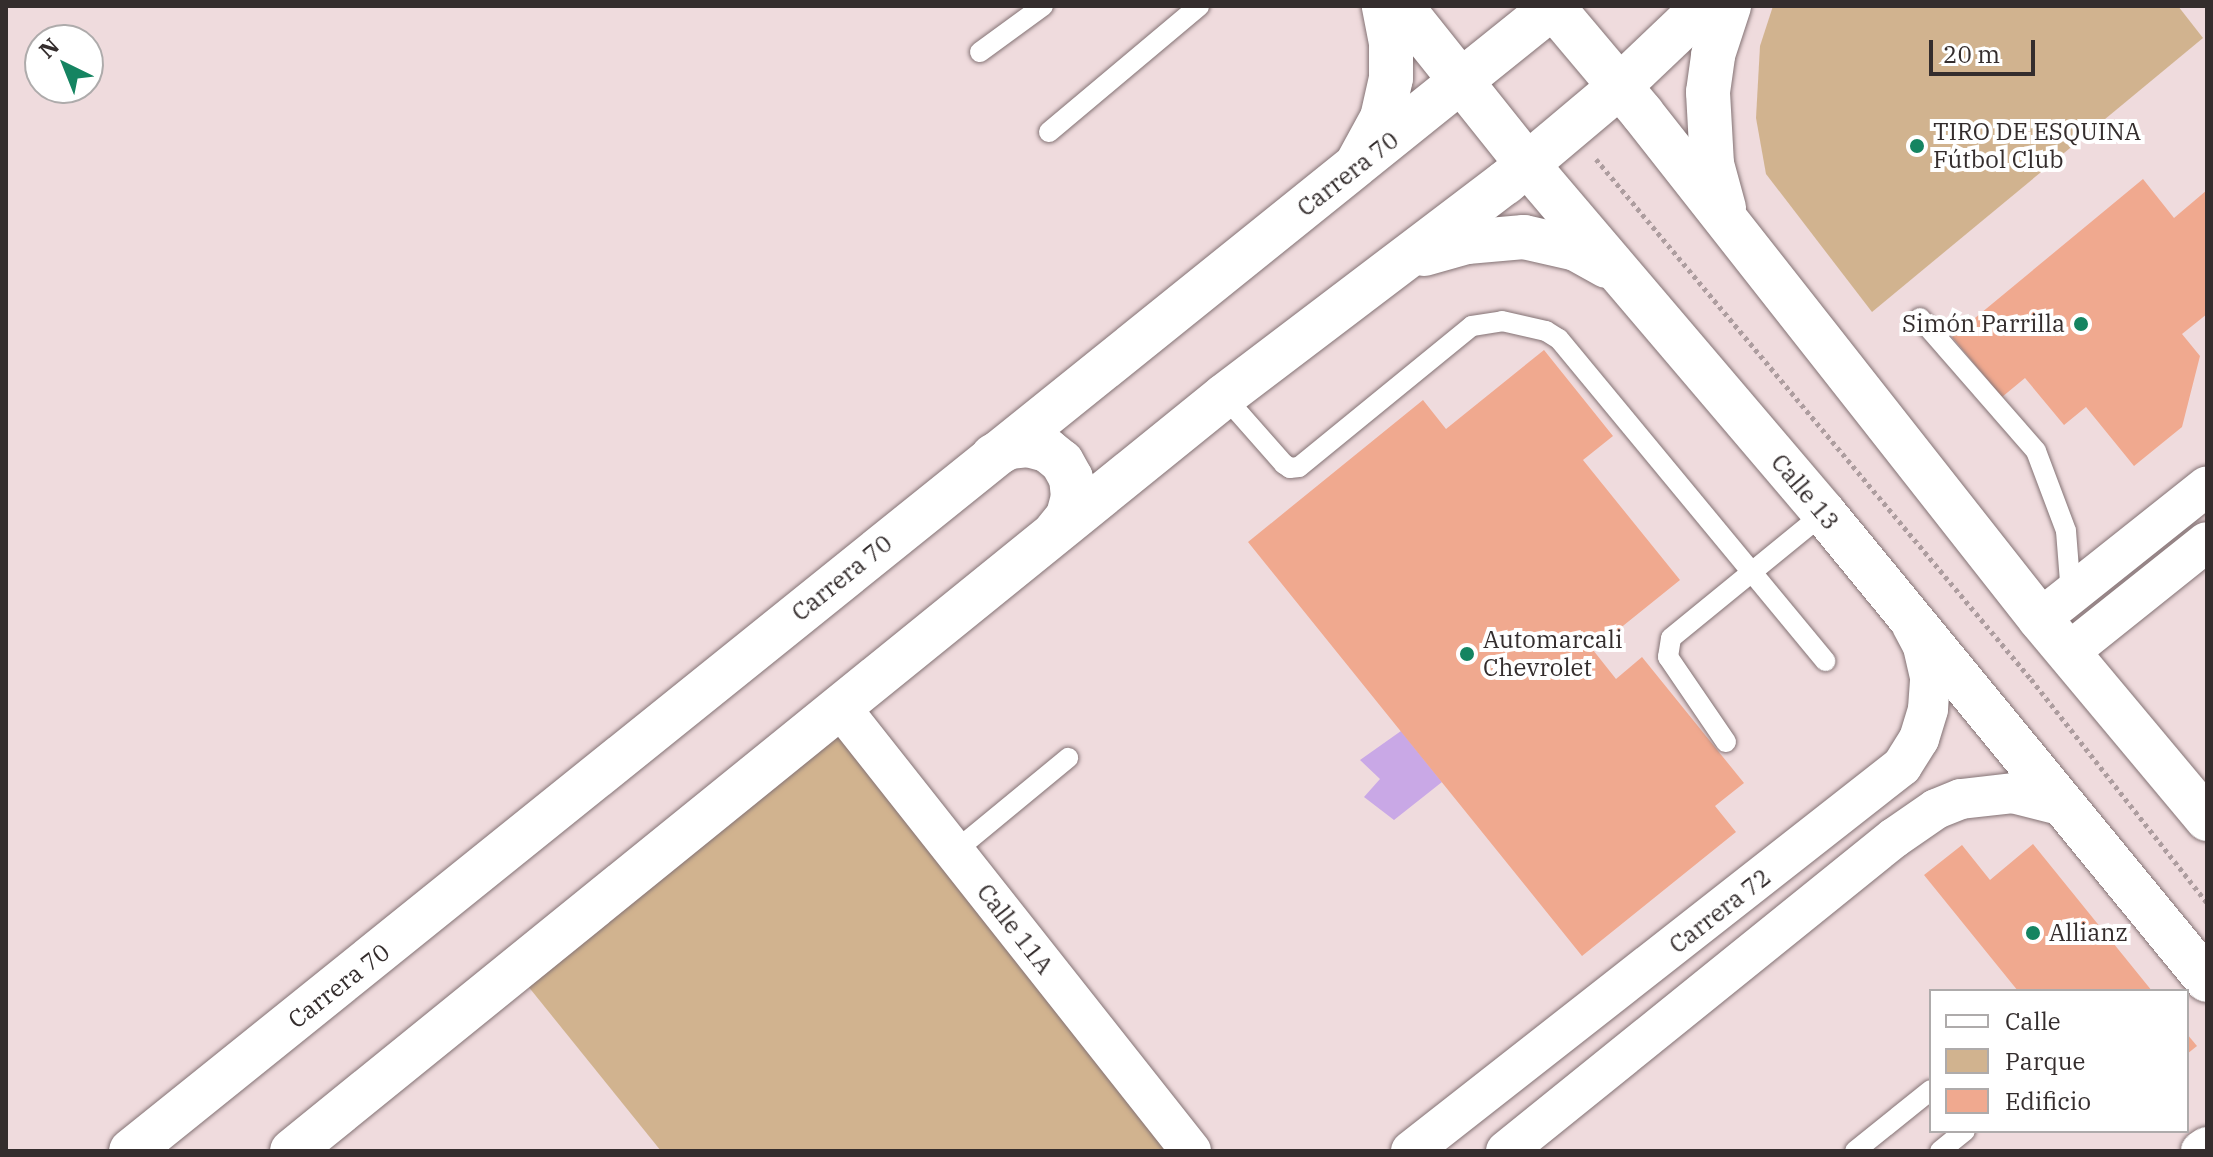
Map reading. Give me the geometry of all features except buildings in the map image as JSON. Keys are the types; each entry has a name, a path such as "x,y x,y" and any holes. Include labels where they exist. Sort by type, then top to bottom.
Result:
{"street":[{"path":"1338,182 1365,153 1382,118 1391,78 1391,43 1384,6"},
{"name":"Calle 13","path":"1401,6 1527,164 1824,513 2207,980"},
{"path":"1553,6 1620,86 1734,233 2056,607 2069,652 2207,819"},
{"name":"Carrera 70","path":"131,1151 438,907 993,456 1463,82 1553,6"},
{"path":"292,1151 1224,396 1410,258 1527,164 1620,86 1704,6"},
{"path":"1729,6 1713,55 1707,128 1717,187 1734,233"},
{"path":"1410,258 1467,242 1524,237 1576,249 1622,275"},
{"path":"993,456 1009,447 1028,445 1047,450 1062,462 1071,478 1073,497 1068,516 1056,531"},
{"path":"2056,607 2207,486"},
{"path":"2069,652 2207,542"},
{"name":"Carrera 72","path":"1411,1151 1902,766 1919,739 1928,709 1930,677 1923,646 1908,618"},
{"name":"Calle 11A","path":"840,707 1191,1151"},
{"path":"1506,1151 1894,838 1936,809 1961,799 2013,793 2064,806"},
{"path":"2201,1151 2207,1147"}],"lane":[{"path":"980,52 1043,6"},
{"path":"1049,132 1199,6"},
{"path":"1920,318 2036,451 2066,531 2056,607"},
{"path":"1224,396 1284,464 1299,467 1472,326 1502,321 1546,331 1559,339 1825,661"},
{"path":"1726,742 1668,657 1671,638 1824,513"},
{"path":"954,852 1068,758"},
{"path":"1855,1151 1929,1092"},
{"path":"1940,1151 1962,1133"}],"path":[{"path":"1593,155 2031,679 2207,903"}],"green space":[{"name":"TIRO DE ESQUINA Fútbol Club","path":"1773,6 2178,6 2203,38 1872,312 1766,174 1756,118 1760,46"},
{"path":"840,707 1191,1151 661,1151 515,970"}],"shaded area":[{"path":"1401,731 1442,782 1394,820 1364,797 1380,779 1360,760"}],"place":[{"name":"TIRO DE ESQUINA Fútbol Club","path":"1917,146"},
{"name":"Simón Parrilla","path":"2081,324"},
{"name":"Automarcali Chevrolet","path":"1467,654"},
{"name":"Allianz","path":"2033,933"}]}
